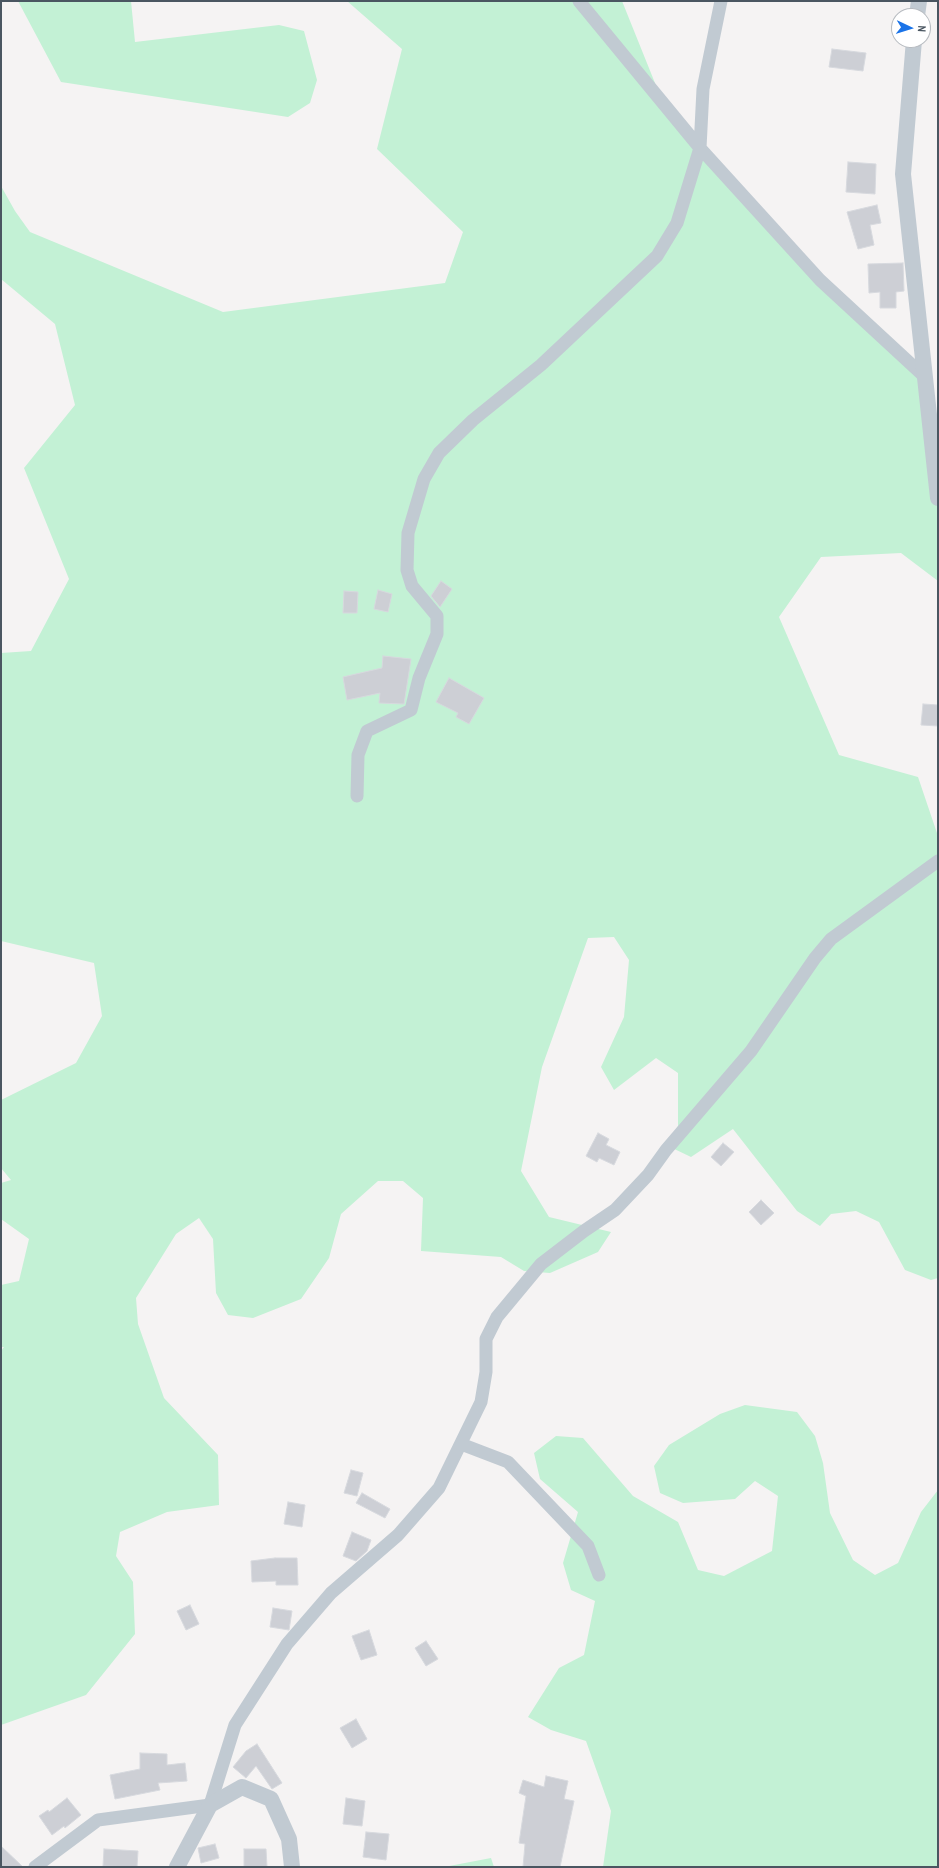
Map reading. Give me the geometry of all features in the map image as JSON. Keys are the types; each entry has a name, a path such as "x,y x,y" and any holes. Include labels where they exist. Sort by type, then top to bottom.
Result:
{"street":[{"path":"579,1 700,148 820,280 925,377"},
{"path":"357,796 358,754 367,731 411,710 419,678 437,634 437,616 412,586 406,570 408,533 424,479 439,453 473,420 541,364 657,256 677,223 700,148 703,89 721,1"},
{"path":"913,48 903,174 938,498"},
{"path":"178,1867 210,1805 235,1725 287,1644 332,1593 398,1535 439,1488 481,1402 486,1372 486,1339 497,1317 541,1264 584,1231 615,1210 648,1175 666,1150 751,1051 811,964 831,939 938,861"},
{"path":"461,1444 508,1462 588,1546 599,1575"},
{"path":"35,1867 98,1820 210,1805 242,1787 271,1799 289,1839 292,1867"}],"green space":[{"path":"18,1 131,1 135,42 279,25 304,31 317,80 310,103 288,117 61,82"},
{"path":"347,1 622,1 659,93 820,275 925,372 938,429 938,581 901,553 821,557 779,617 839,755 918,777 938,836 938,1278 931,1280 905,1270 879,1222 856,1211 831,1214 820,1226 797,1211 733,1129 691,1157 666,1145 678,1126 678,1073 656,1058 614,1090 601,1067 624,1017 629,960 614,937 588,938 542,1067 521,1171 549,1217 611,1232 598,1252 550,1273 524,1271 501,1257 421,1251 423,1198 403,1181 378,1181 341,1214 329,1258 301,1299 253,1318 228,1315 216,1293 213,1239 199,1218 176,1234 136,1298 138,1324 164,1398 218,1455 219,1505 167,1512 120,1532 116,1556 133,1582 135,1634 86,1695 1,1725 1,1351 4,1347 1,1347 1,1285 19,1281 29,1239 1,1219 1,1183 11,1180 1,1168 1,1100 76,1063 102,1016 94,963 1,941 1,653 31,651 69,579 24,468 75,405 55,324 1,279 1,186 15,211 30,232 223,312 445,283 463,232 377,149 402,49"},
{"path":"745,1405 797,1412 815,1436 823,1463 830,1513 853,1560 875,1575 898,1563 921,1512 938,1490 938,1867 603,1867 611,1811 586,1741 551,1730 528,1717 559,1668 584,1655 595,1601 571,1590 563,1563 578,1512 540,1479 534,1453 556,1436 583,1438 633,1496 678,1522 698,1570 724,1576 772,1551 778,1496 755,1481 735,1499 683,1503 660,1493 654,1466 669,1445 720,1414"},
{"path":"491,1858 494,1867 444,1867"}],"building":[{"path":"832,49 866,53 863,71 829,67"},
{"path":"848,162 876,164 875,194 846,192"},
{"path":"877,205 881,223 870,225 874,245 858,249 847,212"},
{"path":"903,263 904,291 896,292 896,308 880,308 880,292 869,293 868,264"},
{"path":"441,581 452,589 440,607 431,596"},
{"path":"378,590 392,594 388,612 374,609"},
{"path":"344,591 358,592 357,613 343,613"},
{"path":"383,656 411,659 404,704 379,703 380,693 347,700 343,677 382,668"},
{"path":"449,678 484,698 469,724 456,717 458,713 436,702"},
{"path":"923,704 938,705 938,726 921,725"},
{"path":"598,1133 609,1139 606,1145 620,1152 614,1165 599,1158 597,1162 586,1156"},
{"path":"723,1143 734,1152 721,1166 711,1157"},
{"path":"761,1200 774,1213 761,1225 749,1212"},
{"path":"351,1470 363,1473 357,1496 344,1493"},
{"path":"362,1493 390,1509 385,1518 356,1503"},
{"path":"288,1502 305,1505 302,1527 284,1524"},
{"path":"352,1532 371,1540 367,1551 356,1561 343,1556"},
{"path":"275,1558 297,1558 298,1585 276,1585 276,1581 252,1582 251,1561"},
{"path":"190,1605 199,1624 186,1630 177,1611"},
{"path":"273,1608 292,1611 289,1630 270,1627"},
{"path":"369,1630 377,1655 361,1660 352,1636"},
{"path":"426,1641 438,1659 426,1666 415,1648"},
{"path":"356,1719 367,1739 352,1748 340,1728"},
{"path":"257,1744 282,1783 272,1789 256,1766 246,1778 233,1767 246,1751"},
{"path":"140,1753 167,1754 167,1765 185,1763 187,1781 158,1783 160,1790 115,1799 110,1775 140,1769"},
{"path":"546,1776 568,1781 564,1799 574,1801 560,1867 523,1867 525,1844 519,1843 526,1796 519,1793 523,1780 544,1787"},
{"path":"67,1798 81,1815 65,1828 64,1826 52,1835 39,1816 48,1810 49,1812"},
{"path":"346,1798 365,1801 362,1826 343,1824"},
{"path":"366,1832 389,1834 386,1860 363,1857"},
{"path":"215,1844 219,1858 201,1863 198,1848"},
{"path":"1,1846 23,1867 1,1867"},
{"path":"104,1849 138,1851 137,1867 103,1866"},
{"path":"244,1849 266,1849 267,1867 244,1867"}]}
